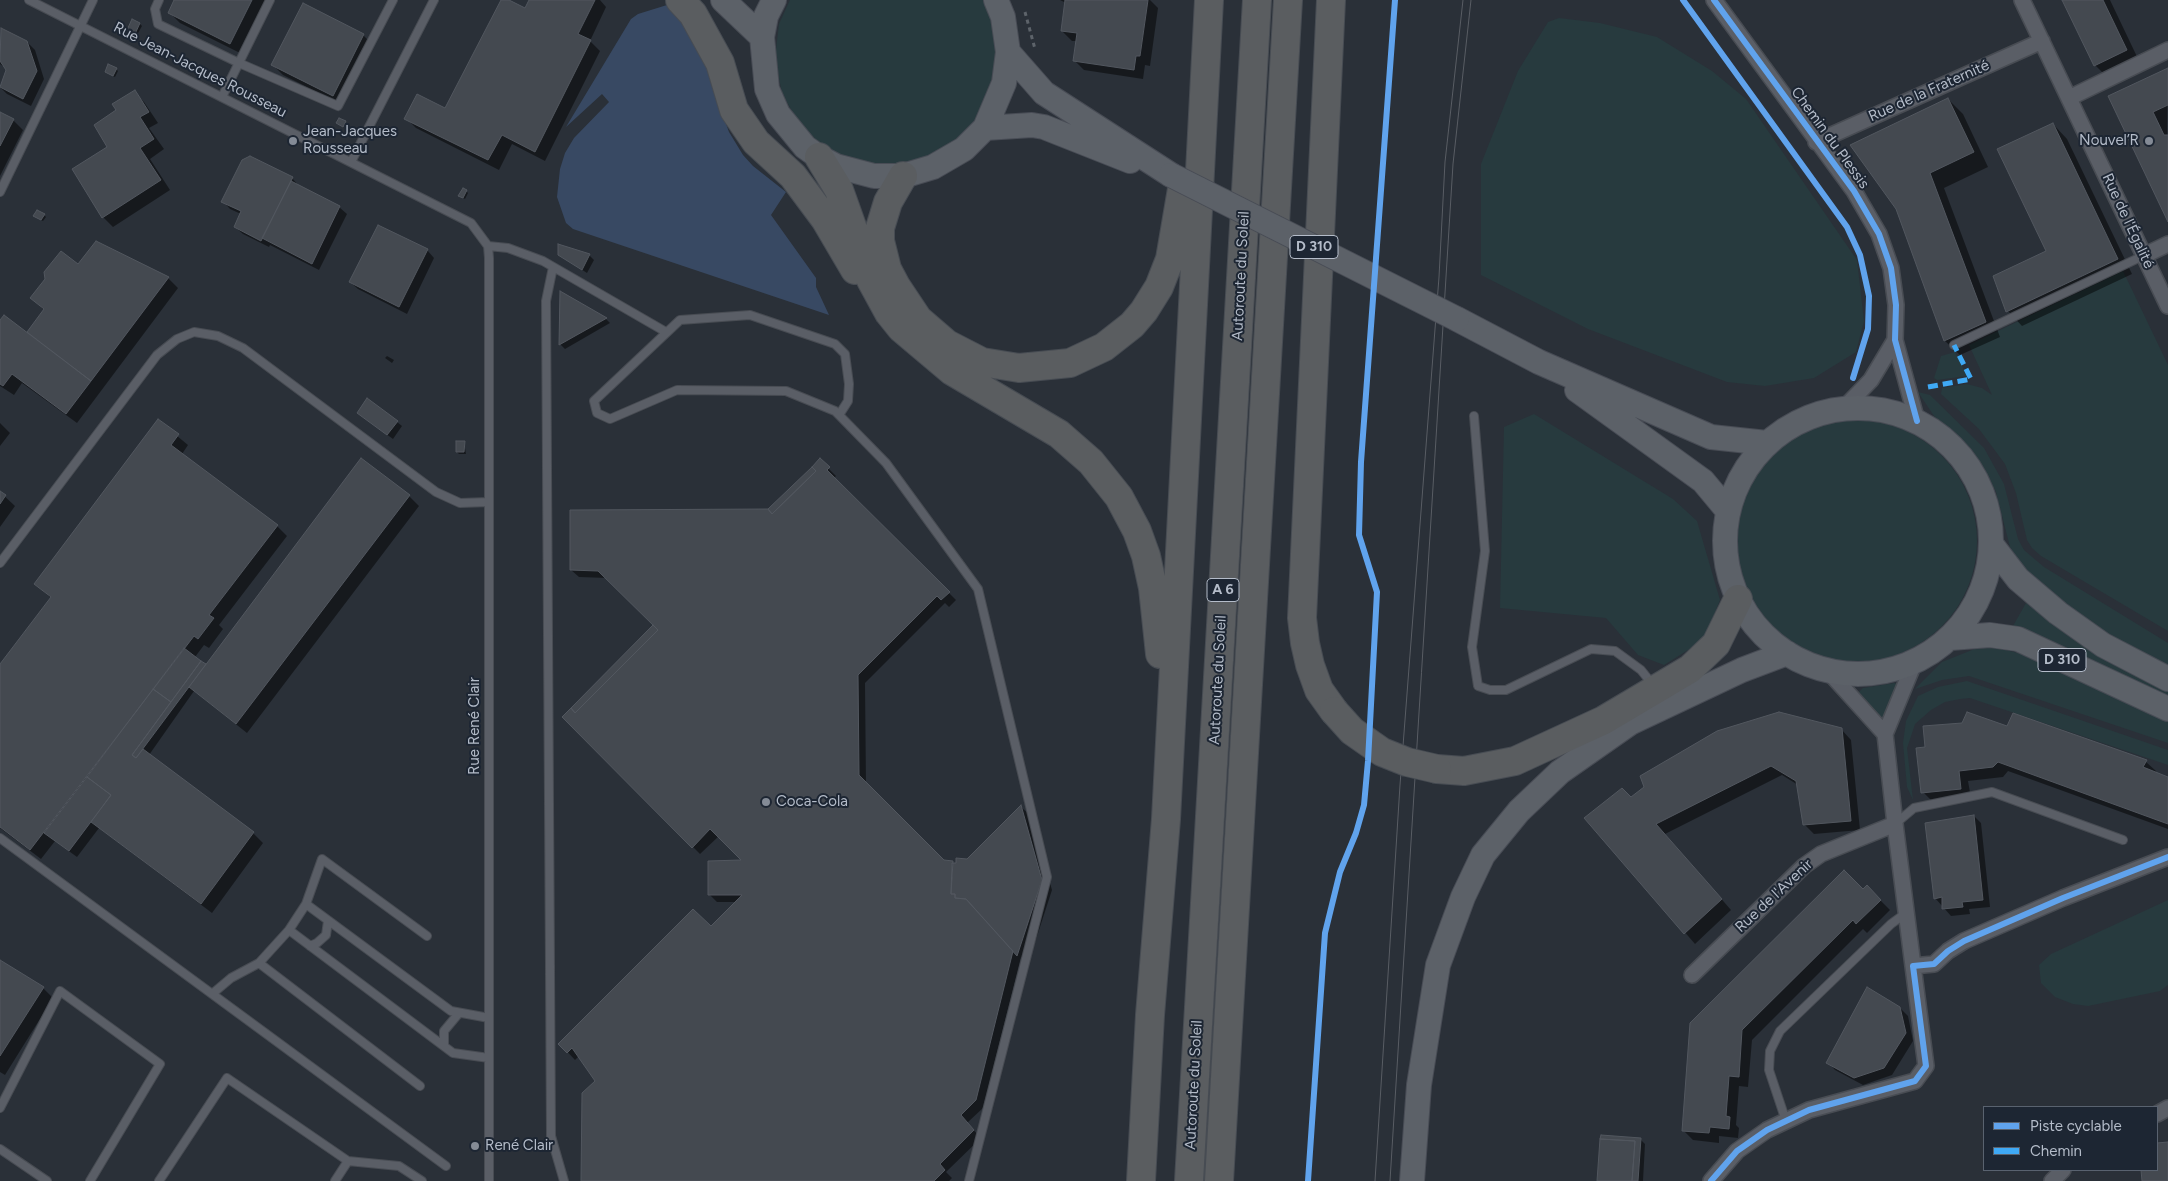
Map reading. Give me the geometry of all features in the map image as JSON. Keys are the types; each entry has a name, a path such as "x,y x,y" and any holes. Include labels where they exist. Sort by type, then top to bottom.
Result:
{"highway":[{"path":"680,0 693,14 720,63 734,110 756,142 793,176 825,219 859,276 889,313 914,341 952,371 1038,420 1073,445 1107,480 1137,531 1153,588 1162,700 1156,817 1150,1015 1141,1181"},
{"path":"1150,1015 1166,819 1208,0"},
{"path":"903,176 883,214 880,241 886,269 918,319 934,333 963,354 982,362 1019,368 1070,363 1104,347 1119,337 1144,311 1159,287 1170,259 1181,205 1208,0"},
{"name":"Autoroute du Soleil","path":"1189,1181 1258,0"},
{"name":"Autoroute du Soleil","path":"1219,1181 1288,0"},
{"path":"1331,0 1302,618 1304,644 1319,690 1334,712 1352,731 1382,752 1407,762 1437,770 1464,771 1515,762 1604,720 1655,688 1690,669 1716,644 1738,599"},
{"path":"819,157 839,190 864,262 889,313"}],"main road":[{"path":"723,0 762,37"},
{"path":"774,0 766,16 762,37 767,89 778,114 805,147 819,157 854,172 874,176 903,176 933,167 964,149 985,128 1004,83 1008,52 1003,17 996,0"},
{"name":"D 310","path":"1008,52 1031,81 1044,93 1171,175 1539,362 1711,438 1767,443"},
{"name":"D 310","path":"985,128 1032,125 1044,127 1171,175"},
{"name":"D 310","path":"1539,362 1703,481 1728,511"},
{"path":"1844,408 1867,408 1890,412 1917,422 1947,442 1966,464 1982,492 1989,518 1991,544 1988,571 1979,596 1965,619 1950,638 1915,661 1892,669 1868,673 1828,671 1786,653 1762,633 1738,599 1729,571 1726,551 1728,511 1743,474 1767,443 1804,419 1844,408"},
{"name":"D 310","path":"1991,544 2018,579 2058,613 2103,645 2168,679"},
{"name":"D 310","path":"1950,638 1990,635 2018,639 2168,709"},
{"path":"1412,1181 1419,1085 1438,965 1463,897 1483,855 1519,812 1560,772 1630,723 1742,670 1786,653"}],"street":[{"name":"Chemin du Plessis","path":"1714,0 1816,142 1854,191 1879,234 1891,268 1896,306 1895,340 1917,422"},
{"name":"Rue de l'Égalité","path":"2022,0 2168,306"},
{"name":"Rue de la Fraternité","path":"1816,142 2042,41"},
{"path":"2069,98 2168,50"},
{"path":"2145,255 2168,244"},
{"name":"Chemin du Plessis","path":"1844,408 1871,380 1895,340"},
{"path":"1711,1181 1737,1151 1767,1130 1808,1110 1915,1081 1926,1066 1885,734 1915,661"},
{"path":"1828,671 1885,734"},
{"name":"Rue de l'Avenir","path":"1692,975 1804,866 1827,851 1895,824"},
{"path":"1913,966 1934,964 1948,951 1964,941 2063,898 2168,857"},
{"path":"2052,1181 2062,1171"}],"lane":[{"name":"Rue Jean-Jacques Rousseau","path":"30,0 471,223 488,246"},
{"path":"0,192 93,0"},
{"path":"159,0 155,8 158,24 239,63 338,106 393,0"},
{"path":"222,97 270,0"},
{"path":"351,162 434,0"},
{"path":"488,246 508,248 552,267 666,332"},
{"name":"Rue René Clair","path":"488,246 489,1181"},
{"path":"1954,346 2145,255"},
{"path":"552,267 546,300 551,1136 564,1181"},
{"path":"839,415 848,401 849,384 845,354 835,344 750,314 680,320 594,401 597,413 610,419 677,390 786,391 835,411 886,464 978,590 1047,877 969,1181"},
{"path":"0,563 157,355 177,339 194,332 218,336 243,348 436,492 460,503 489,502"},
{"path":"1474,416 1486,550 1472,647 1478,686 1490,690 1506,690 1591,649 1615,651 1641,670 1655,688"},
{"path":"1895,824 1914,808 1992,792 2122,840"},
{"path":"0,838 446,1166"},
{"path":"212,994 230,978 259,963 289,930 306,904 322,858 427,936"},
{"path":"306,904 422,991 451,1010 489,1018"},
{"path":"1786,1121 1769,1070 1770,1051 1780,1031 1891,924 1906,913"},
{"path":"310,946 318,943 326,935 328,921"},
{"path":"289,930 453,1053 489,1058"},
{"path":"259,963 420,1086"},
{"path":"0,1108 60,991 160,1064 90,1181"},
{"path":"444,1046 444,1031 459,1013"},
{"path":"159,1181 227,1078 348,1161 399,1166 422,1181"},
{"path":"0,1149 47,1181"},
{"path":"335,1181 348,1161"}],"path":[{"path":"1022,5 1037,54"}],"green space":[{"path":"790,0 983,0 995,25 999,64 989,102 967,134 936,156 899,167 860,164 825,148 799,124 782,93 775,58 779,24"},
{"path":"1559,18 1600,23 1657,37 1712,71 1746,99 1857,260 1864,321 1856,352 1814,378 1765,386 1727,382 1588,329 1481,275 1481,164 1518,71 1548,22"},
{"path":"2123,271 2168,365 2168,631 2041,556 2032,548 2027,540 2016,493 2005,464 1979,429 1941,394 1942,388 1967,384 1982,388 1992,395 1969,345"},
{"path":"1955,352 1967,376 1937,380 1934,378 1941,356"},
{"path":"1918,392 1930,395 1984,448 2004,484 2018,539 2024,550 2044,567 2168,643 2168,669 2096,628 2064,605 2021,565 2010,547 1996,492 1984,468 1963,441 1934,416"},
{"path":"1534,414 1673,499 1697,521 1720,600 1704,640 1664,665 1638,655 1606,618 1500,608 1504,427"},
{"path":"1844,420 1868,420 1891,425 1913,434 1942,455 1957,474 1968,495 1975,517 1977,541 1975,565 1968,587 1957,608 1942,627 1913,648 1891,657 1868,662 1844,662 1821,657 1799,648 1779,635 1762,618 1749,598 1740,576 1735,553 1735,529 1740,506 1749,484 1762,464 1779,447 1799,434 1821,425"},
{"path":"2026,603 2083,645 2168,689 2168,700 2023,629 2013,626"},
{"path":"1977,648 1998,648 2018,653 2168,719 2168,743 1969,676 1942,680 1915,689 1942,662"},
{"path":"1967,681 2168,750 2168,765 1970,698 1960,699 1945,702 1931,710 1915,724 1907,748 1913,800 1907,787 1903,743 1906,721 1918,696 1938,687"},
{"path":"1895,683 1897,685 1884,719 1881,720 1859,692 1863,688"},
{"path":"2168,900 2168,985 2160,991 2088,1006 2073,1004 2055,997 2041,983 2039,965 2051,954"}],"water":[{"path":"667,5 680,19 709,65 715,94 729,132 743,155 753,166 786,192 771,215 816,278 816,287 829,315 573,229 566,223 557,197 560,169 565,153 574,138 609,102 602,94 566,127 631,19 638,14"}],"building":[{"path":"174,0 252,0 230,44 168,13"},
{"path":"501,0 509,0 525,8 529,0 595,0 578,34 591,40 535,152 502,135 488,160 404,119 417,94 445,108"},
{"path":"1065,0 1148,0 1140,56 1136,56 1134,70 1073,61 1077,33 1061,31"},
{"path":"2062,0 2103,0 2127,50 2094,66"},
{"path":"303,3 364,34 333,96 271,65"},
{"path":"132,19 140,23 135,34 127,30"},
{"path":"1,28 27,41 37,71 23,99 0,87 6,70 0,61"},
{"path":"108,64 117,68 113,76 105,72"},
{"name":"Nouvel’R","path":"2168,68 2168,105 2153,112 2164,135 2168,135 2168,222 2108,96"},
{"path":"135,90 149,112 140,117 154,139 140,148 161,180 102,218 72,169 107,147 94,125 116,110 112,104"},
{"path":"1948,98 1974,152 1930,173 1986,322 1944,341 1896,209 1850,145"},
{"path":"0,112 14,119 0,146"},
{"path":"339,118 346,121 343,127 336,123"},
{"path":"2053,123 2118,259 2006,312 1993,276 2046,251 1997,149"},
{"path":"250,156 293,177 261,241 234,227 241,211 221,202 242,160"},
{"path":"291,181 340,206 312,264 262,238"},
{"path":"463,188 467,190 463,198 458,196"},
{"path":"37,210 45,214 41,220 33,216"},
{"path":"378,225 428,249 399,307 349,282"},
{"path":"96,241 169,277 91,381 27,332 44,309 30,298 45,279 44,272 61,251 78,264"},
{"path":"558,244 590,254 582,270 558,255"},
{"path":"560,291 607,318 559,345"},
{"path":"4,315 91,381 66,414 12,374 3,386 0,384 0,320"},
{"path":"367,398 398,421 387,435 357,413"},
{"path":"158,419 179,434 171,445 278,525 209,615 214,618 198,639 194,636 30,850 0,827 0,664 51,597 34,584"},
{"path":"456,441 465,441 464,452 456,452"},
{"path":"361,458 410,495 236,724 189,687"},
{"name":"Coca-Cola","path":"820,458 830,467 827,470 950,592 941,600 937,596 858,675 859,775 944,860 953,861 951,894 955,894 955,898 966,899 1013,951 976,1100 961,1115 974,1130 940,1164 945,1170 934,1181 581,1181 582,1093 595,1081 572,1048 567,1053 558,1044 693,909 711,926 742,895 708,895 708,861 741,860 710,829 692,848 562,717 571,708 575,713 658,630 598,571 570,570 570,510 768,509 772,514 816,471 812,467"},
{"path":"812,467 816,471 772,514 768,509"},
{"path":"0,491 6,495 0,504"},
{"path":"653,625 658,630 575,713 571,708"},
{"path":"184,648 201,661 171,702 153,689"},
{"path":"201,661 206,664 136,758 132,755"},
{"path":"153,689 171,702 132,755 136,758 143,749 254,832 201,904 91,822 111,795 87,777"},
{"path":"1779,712 1842,728 1851,821 1803,825 1796,781 1771,766 1656,824 1722,899 1684,934 1584,818 1622,788 1631,797 1644,787 1640,776 1717,731"},
{"path":"1967,712 2007,726 2013,713 2147,760 2143,767 2168,777 2168,824 1998,762 1993,767 1959,771 1961,789 1921,793 1916,748 1925,747 1923,726 1962,723"},
{"path":"87,777 111,795 69,851 44,833"},
{"path":"1021,805 1042,880 1017,956 966,899 955,898 955,894 951,894 952,863 956,863 956,858 967,859"},
{"path":"1974,815 1983,900 1962,902 1963,907 1942,909 1942,897 1934,899 1925,823"},
{"path":"1844,870 1863,889 1867,885 1881,900 1856,924 1853,920 1742,1030 1739,1077 1729,1076 1726,1116 1730,1117 1729,1129 1710,1127 1709,1133 1682,1131 1690,1023"},
{"path":"0,960 44,987 0,1056"},
{"path":"1867,987 1900,1007 1906,1033 1884,1068 1854,1078 1826,1063"},
{"path":"1601,1135 1641,1138 1638,1181 1632,1181 1635,1141 1600,1139"},
{"path":"1600,1139 1635,1141 1632,1181 1597,1181"},
{"path":"2168,1142 2168,1181 2142,1181 2141,1171 2158,1171 2158,1143"}],"tram line":[{"path":"1375,1181 1400,785 1439,277 1445,162 1463,0"},
{"path":"1390,1181 1453,164 1471,0"}],"marked path":[{"path":"1928,387 1971,379 1954,345"}],"cycle path":[{"path":"1308,1181 1325,933 1340,872 1356,833 1364,805 1368,761 1377,592 1359,535 1361,462 1395,0"},
{"path":"1683,0 1847,227 1860,255 1869,296 1868,329 1853,378"},
{"path":"1714,0 1854,191 1879,234 1891,268 1896,305 1895,340 1917,421"},
{"path":"1711,1181 1737,1151 1767,1130 1809,1110 1915,1081 1926,1066 1913,966 1934,964 1948,951 1964,941 2063,898 2168,857"}],"place":[{"name":"Jean-Jacques Rousseau","path":"293,141"},
{"name":"Nouvel’R","path":"2149,141"},
{"name":"Coca-Cola","path":"766,802"},
{"name":"René Clair","path":"475,1146"}]}
